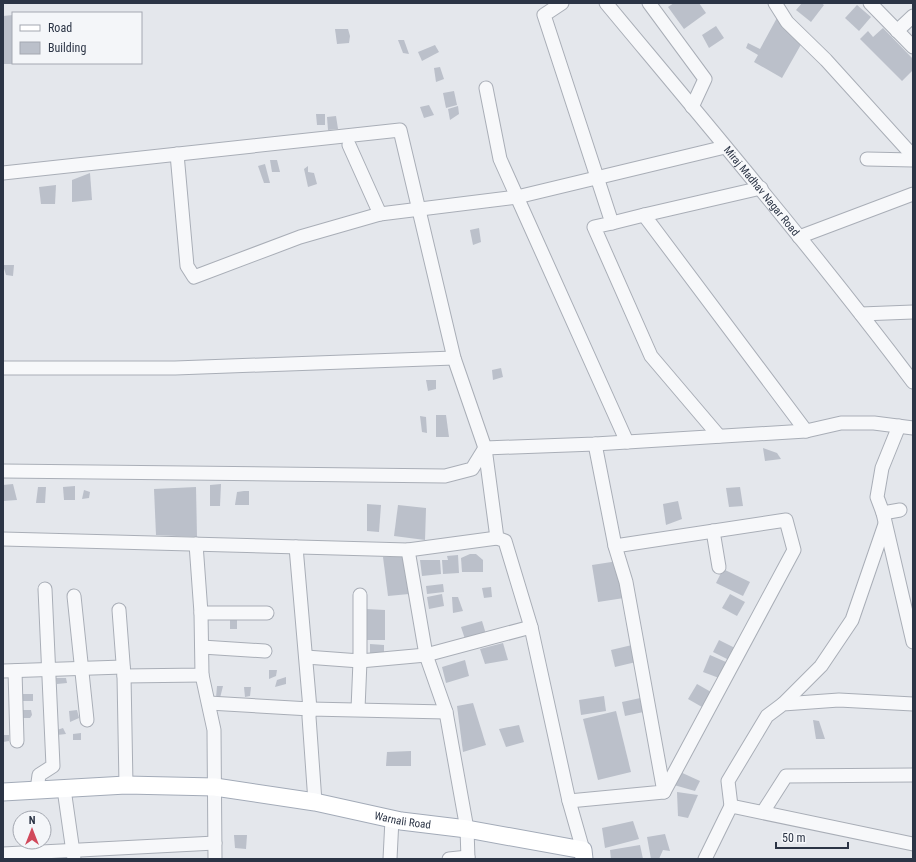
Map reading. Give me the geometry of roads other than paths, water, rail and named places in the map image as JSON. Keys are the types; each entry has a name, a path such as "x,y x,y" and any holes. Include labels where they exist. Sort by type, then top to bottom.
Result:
{"main road":[{"name":"Warnali Road","path":"3,792 126,785 215,786 315,802 392,819 467,829 583,855"}],"street":[{"path":"562,3 544,15 612,223"},
{"name":"Miraj Madhav Nagar Road","path":"606,3 760,188 861,314 913,382"},
{"path":"649,3 705,79 692,107"},
{"path":"775,3 787,22 826,60 913,156"},
{"path":"870,3 913,47"},
{"path":"897,31 913,17"},
{"path":"486,88 500,159 627,442"},
{"path":"3,173 400,130 454,358 485,448 497,538"},
{"path":"349,145 380,214"},
{"path":"177,154 187,266 194,277 300,238 380,214 517,197 725,147"},
{"path":"867,158 913,160"},
{"path":"719,436 651,356 594,228 760,188"},
{"path":"799,237 913,194"},
{"path":"644,215 806,431"},
{"path":"861,314 913,312"},
{"path":"3,368 175,368 454,358"},
{"path":"485,448 595,444 806,431 841,423 874,423 913,428"},
{"path":"899,426 882,468 877,497 884,518 913,642"},
{"path":"595,444 615,546 626,582 664,792"},
{"path":"3,471 445,476 472,468 485,448"},
{"path":"705,859 731,806 728,781 767,716 783,704 821,666 852,620 884,518 900,510"},
{"path":"615,546 786,520 794,550 664,792"},
{"path":"713,531 719,567"},
{"path":"3,539 408,550 497,538 505,541 531,627 569,801 583,855"},
{"path":"196,544 201,613 202,675 214,730 215,859"},
{"path":"296,547 310,709 309,717 315,802"},
{"path":"408,550 426,655 446,712 467,829 468,858 449,859"},
{"path":"37,790 39,775 53,766 45,589"},
{"path":"358,709 360,595"},
{"path":"74,596 87,720"},
{"path":"119,610 123,672 126,785"},
{"path":"201,613 267,613"},
{"path":"306,657 360,661 426,655 531,627"},
{"path":"202,647 265,651"},
{"path":"16,741 9,671 82,669 202,675"},
{"path":"783,704 839,700 913,704"},
{"path":"209,703 310,709 446,712"},
{"path":"763,812 786,776 913,774"},
{"path":"64,789 74,855"},
{"path":"569,801 664,792"},
{"path":"731,806 913,844"},
{"path":"390,859 392,819"},
{"path":"3,854 74,855 215,843"}]}
